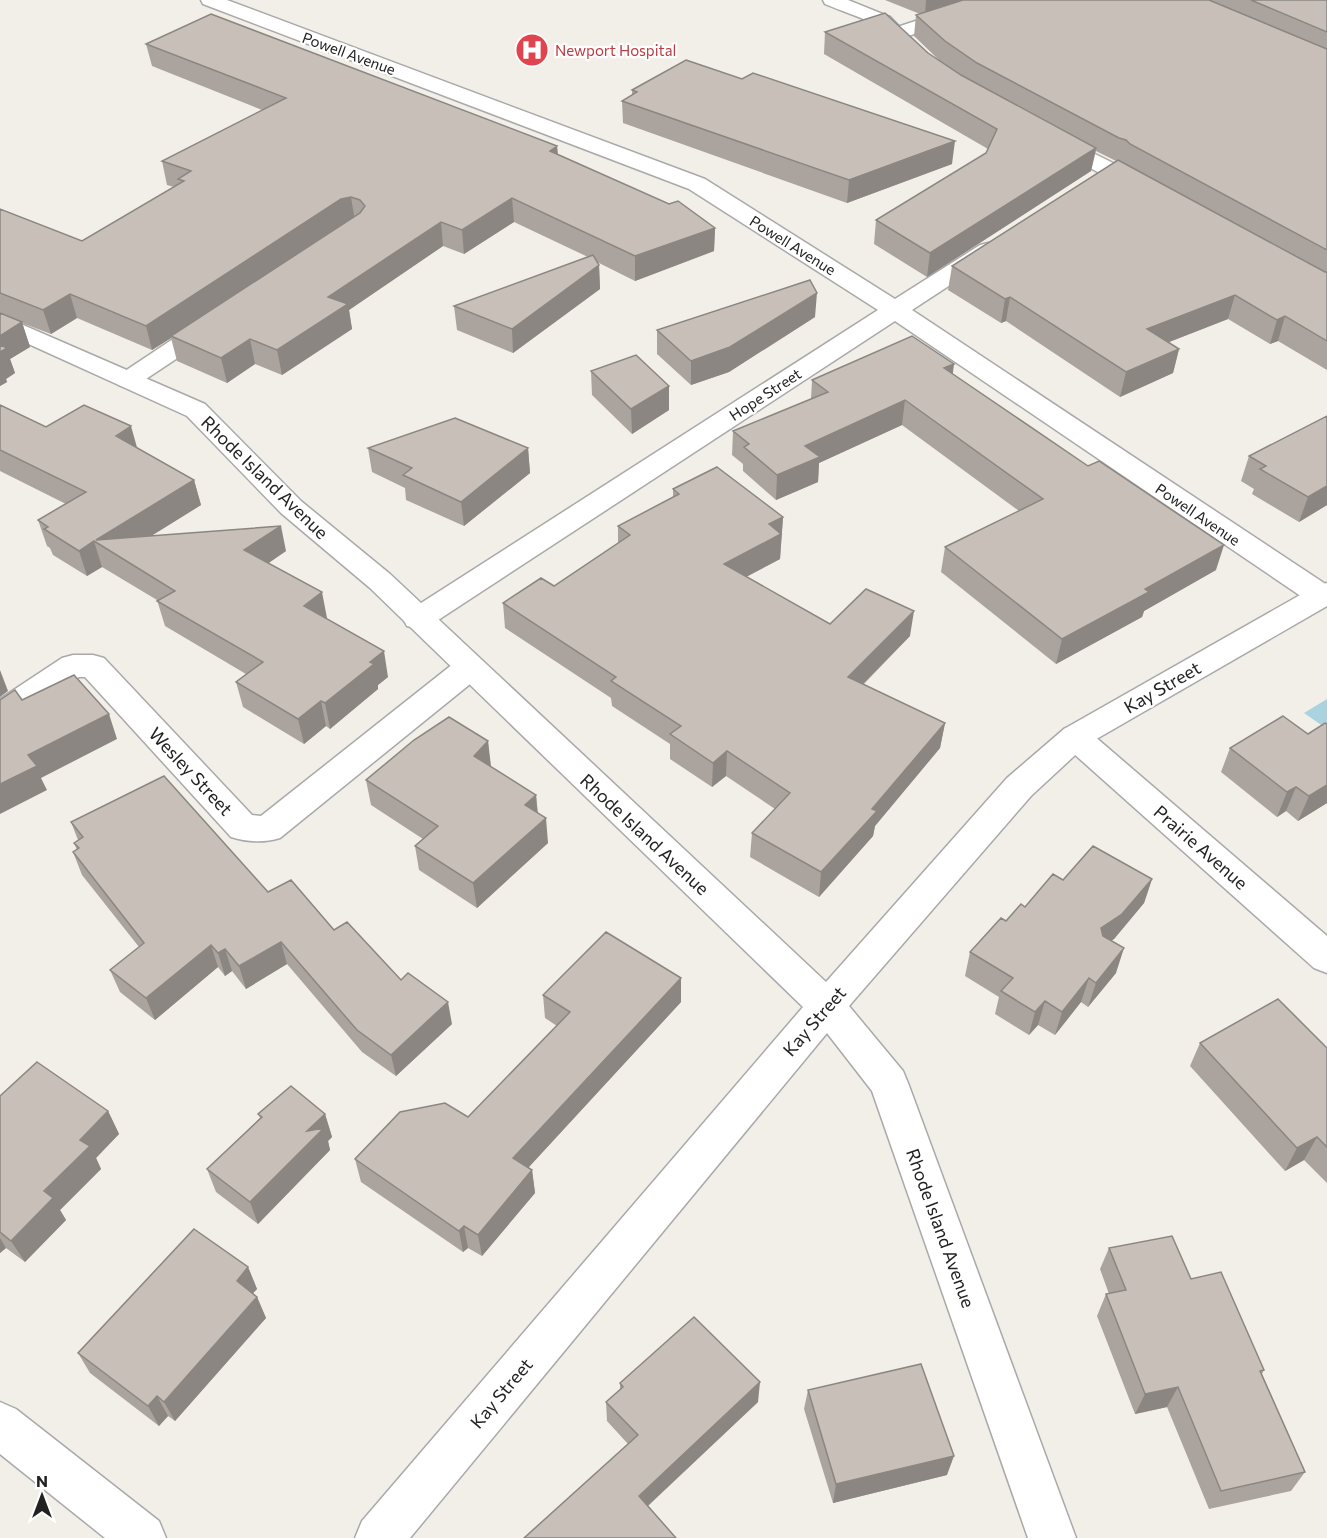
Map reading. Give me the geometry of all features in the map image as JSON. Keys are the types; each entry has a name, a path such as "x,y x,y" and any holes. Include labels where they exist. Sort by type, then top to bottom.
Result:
{"street":[{"name":"Powell Avenue","path":"210,0 697,184 895,310 1325,595"},
{"path":"832,0 883,21 926,62"},
{"path":"895,34 999,0"},
{"path":"1035,129 1162,197"},
{"path":"1090,184 1113,170"},
{"name":"Hope Street","path":"418,619 1012,235"},
{"path":"128,380 234,310"},
{"name":"Rhode Island Avenue","path":"0,322 196,410 291,507 380,581 827,1006 889,1083 1052,1538"},
{"name":"Kay Street","path":"379,1538 827,1006 1019,787 1075,737 1325,595"},
{"name":"Wesley Street","path":"0,714 73,666 93,666 243,828 268,829 469,668"},
{"name":"Prairie Avenue","path":"1075,737 1327,958"},
{"path":"0,1425 142,1538"}],"water":[{"path":"1327,699 1327,729 1304,713"}],"building":[{"path":"963,0 1209,0 1327,49 1327,250 1126,140 977,63 945,41 916,15"},
{"path":"1251,0 1327,0 1327,32"},
{"path":"885,13 928,53 961,75 1096,148 930,253 876,220 986,153 997,129 825,32"},
{"path":"211,14 557,146 550,151 669,204 678,201 715,228 635,256 512,198 462,230 441,222 328,297 348,304 277,350 250,339 221,358 171,336 360,213 365,206 360,200 351,197 341,199 146,326 70,294 43,310 0,293 0,209 82,241 184,181 178,179 191,171 162,161 286,98 146,44"},
{"path":"686,60 742,79 753,73 955,141 849,180 622,101 637,92 632,90"},
{"path":"1118,160 1327,272 1327,341 1285,316 1277,320 1235,295 1147,329 1179,349 1126,372 1010,297 1005,299 952,266"},
{"path":"593,255 599,265 512,329 454,306"},
{"path":"810,280 817,293 730,347 691,361 657,330"},
{"path":"0,313 22,322 0,336"},
{"path":"912,336 954,364 944,368 1088,466 1099,461 1224,545 1145,589 1149,592 1062,639 945,547 1043,499 905,400 805,446 820,457 777,475 744,447 749,444 733,431 828,392 812,380"},
{"path":"0,345 7,348 0,352"},
{"path":"636,355 669,386 631,409 591,371"},
{"path":"0,405 46,427 84,405 131,426 116,436 194,480 96,540 281,526 244,550 322,592 304,606 384,651 370,662 374,664 325,703 321,701 298,719 236,682 263,662 157,601 175,591 94,541 79,551 44,529 48,527 38,520 86,492 0,450"},
{"path":"1327,416 1327,486 1308,497 1260,469 1266,466 1249,456"},
{"path":"455,418 528,448 461,502 403,475 412,468 368,448"},
{"path":"717,467 783,517 769,524 781,534 724,564 830,624 866,589 914,611 848,677 945,723 872,809 877,811 821,872 752,833 790,793 727,751 713,763 670,734 681,726 611,681 616,677 503,603 541,578 554,586 630,535 618,526 679,494 673,489"},
{"path":"74,675 109,714 28,755 37,766 0,784 0,700 15,690 22,700"},
{"path":"1283,716 1308,734 1325,723 1327,724 1327,785 1309,796 1296,787 1287,792 1230,748"},
{"path":"449,717 488,741 474,756 536,795 525,805 546,818 473,883 415,846 438,826 366,780 414,740"},
{"path":"164,776 268,892 291,880 334,930 347,922 401,980 408,973 448,1002 391,1055 357,1030 281,942 239,966 225,949 218,953 211,945 146,998 110,970 144,943 73,852 79,848 74,843 83,837 71,822"},
{"path":"1093,846 1152,879 1122,914 1101,928 1103,936 1124,948 1096,983 1089,978 1062,1012 1045,1001 1035,1012 1001,991 1013,978 970,952 1001,918 1006,921 1021,904 1025,907 1053,874 1063,880"},
{"path":"606,932 681,978 513,1158 532,1170 478,1235 464,1226 459,1231 355,1159 400,1112 445,1103 468,1117 570,1012 543,995"},
{"path":"1278,999 1327,1048 1327,1147 1317,1137 1297,1148 1200,1043"},
{"path":"37,1062 108,1111 80,1140 90,1146 44,1191 53,1198 11,1241 0,1232 0,1096"},
{"path":"291,1086 325,1114 307,1131 324,1128 250,1202 207,1169 262,1117 258,1114"},
{"path":"194,1229 248,1267 237,1281 257,1297 164,1402 157,1396 148,1406 78,1353"},
{"path":"1172,1236 1191,1279 1221,1272 1264,1370 1260,1371 1305,1472 1221,1491 1178,1387 1145,1394 1106,1294 1126,1290 1109,1248"},
{"path":"694,1317 760,1382 639,1496 676,1538 524,1538 638,1435 606,1402 623,1387 620,1383"},
{"path":"921,1364 954,1456 836,1484 808,1390"}],"place":[{"name":"Newport Hospital","path":"532,50"}]}
